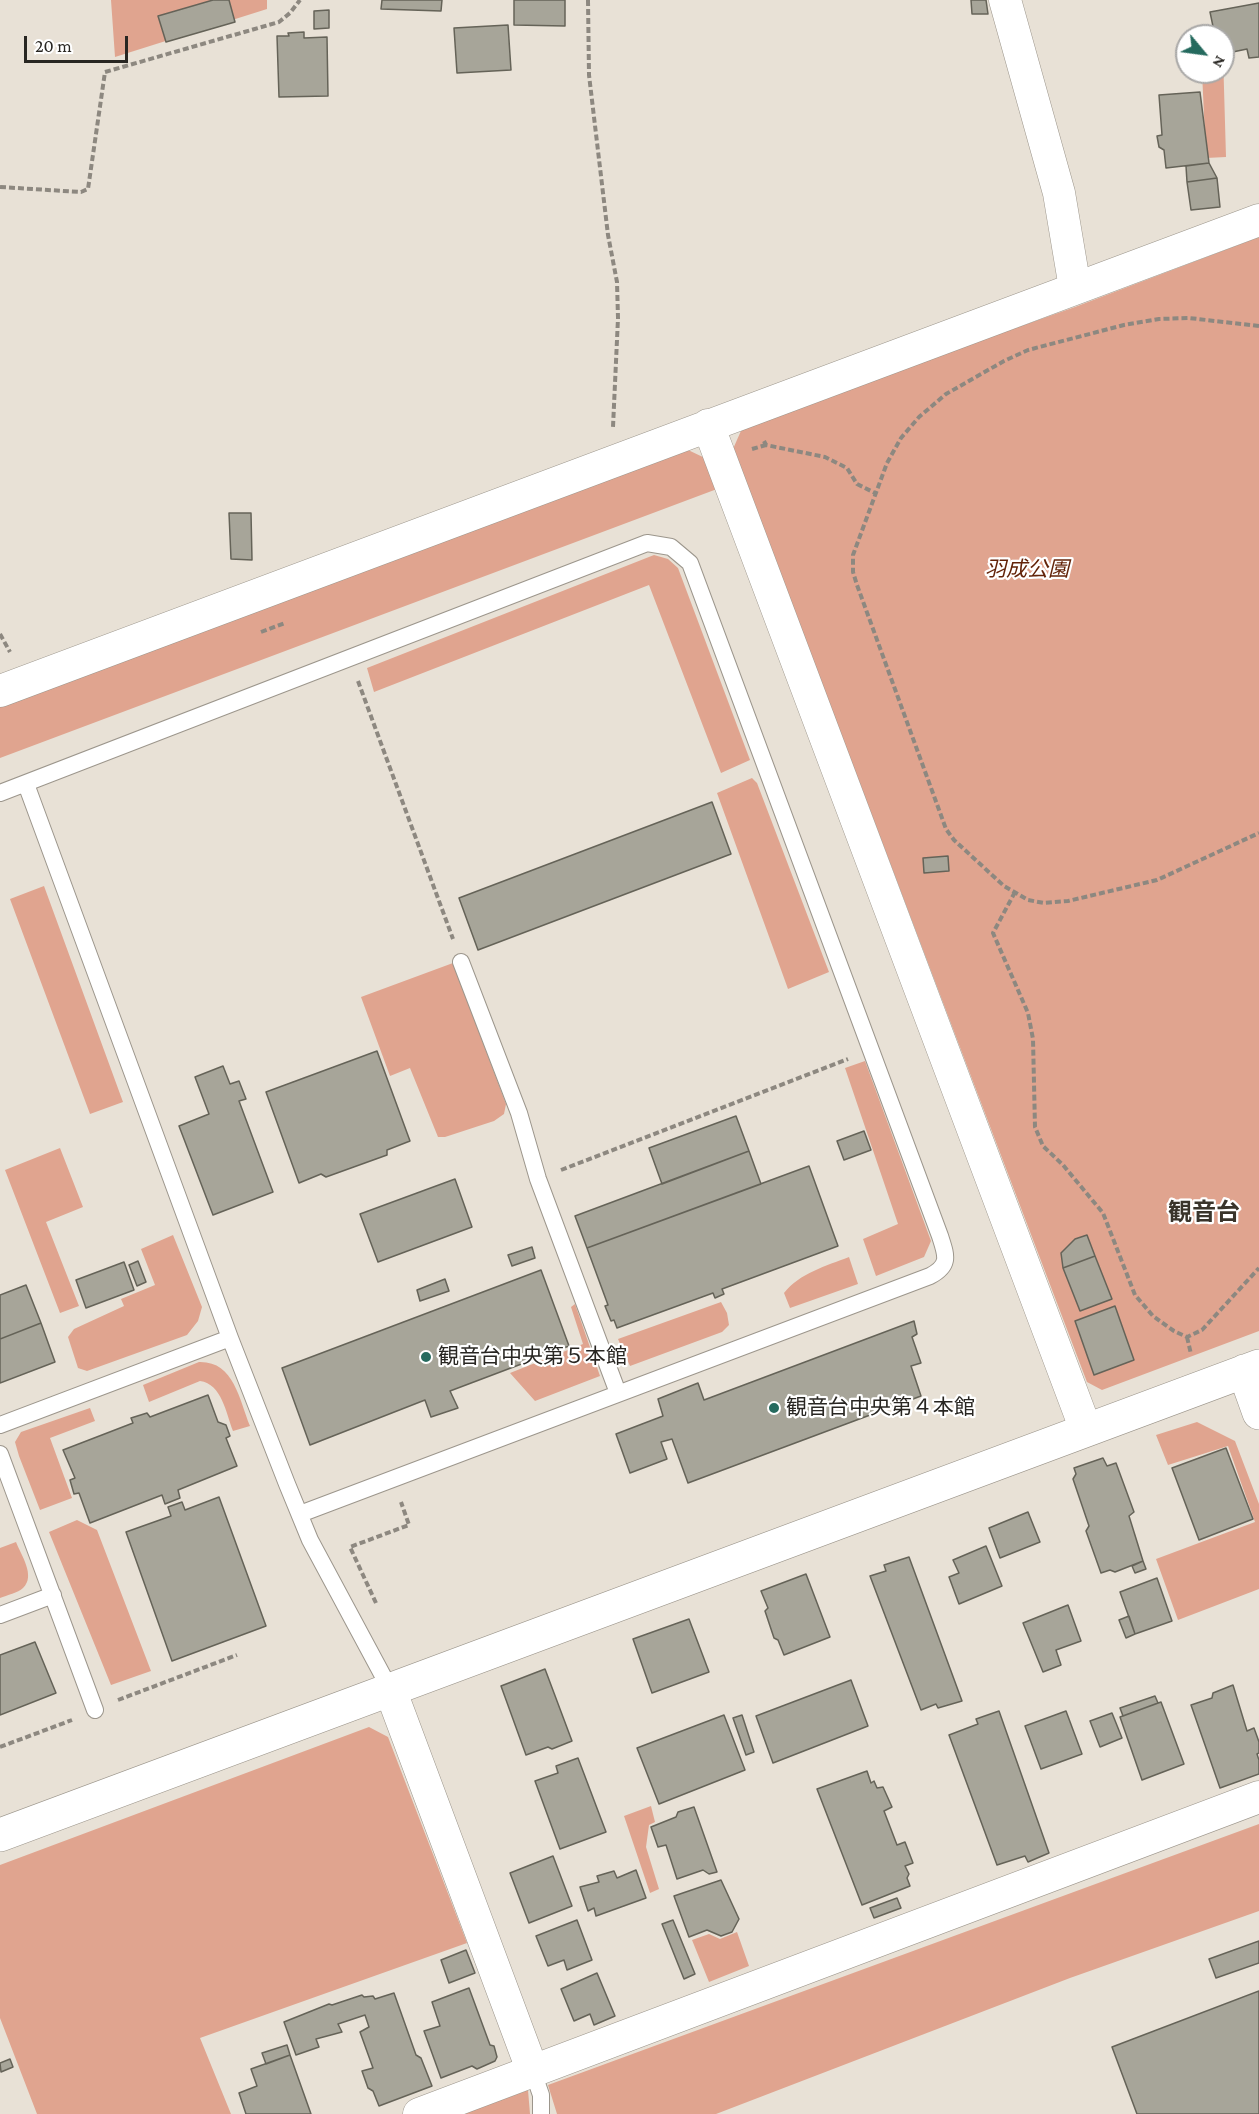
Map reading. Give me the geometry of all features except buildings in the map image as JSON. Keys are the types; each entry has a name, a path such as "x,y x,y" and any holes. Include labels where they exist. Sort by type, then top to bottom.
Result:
{"street":[{"path":"1005,0 1059,193 1075,288"},
{"path":"0,691 1259,220"},
{"path":"708,425 1086,1430"},
{"path":"0,1835 1251,1368 1259,1413"},
{"path":"390,1689 533,2072"},
{"path":"419,2114 1259,1797"}],"lane":[{"path":"0,793 646,543 671,547 690,563 940,1236 946,1259 943,1266 930,1276 300,1514"},
{"path":"26,784 230,1338 310,1540 390,1689"},
{"path":"461,962 519,1113 538,1179 618,1393"},
{"path":"0,1425 230,1338"},
{"path":"0,1454 95,1710"},
{"path":"0,1615 53,1595"},
{"path":"533,2072 541,2095 541,2114"}],"path":[{"path":"0,187 81,192 88,189 105,72 279,22 300,0"},
{"path":"588,0 589,75 606,223 617,282 618,318 612,415 614,460"},
{"path":"1259,326 1189,318 1159,319 1124,325 1028,350 1004,361 946,394 919,417 901,438 887,463 853,555 853,572 857,585 946,829 954,840 1004,886 1028,900 1044,903 1068,901 1157,880 1259,833"},
{"path":"751,409 766,445 825,457 847,468 857,484 875,493"},
{"path":"350,658 461,962"},
{"path":"1015,892 993,933 1028,1013 1033,1039 1035,1127 1043,1146 1063,1165 1103,1213 1135,1294 1153,1316 1187,1337 1202,1330 1259,1268"},
{"path":"538,1179 871,1050"},
{"path":"1187,1337 1194,1364"},
{"path":"378,1607 350,1547 409,1525 392,1479"}],"green space":[{"path":"111,0 267,0 267,9 115,57"},
{"path":"1203,84 1224,84 1226,157 1206,158"},
{"name":"羽成公園","path":"1259,237 1259,1331 1102,1390 1087,1382 733,449 744,424 1075,307"},
{"path":"686,449 707,459 717,489 0,758 0,707"},
{"path":"654,555 668,559 678,568 750,760 721,773 649,585 374,692 367,668"},
{"path":"752,778 757,783 829,972 788,989 717,793"},
{"path":"44,886 123,1102 90,1114 10,899"},
{"path":"453,963 506,1104 504,1114 494,1121 445,1137 438,1137 410,1068 390,1076 361,997"},
{"path":"865,1061 931,1241 924,1257 876,1276 863,1239 898,1224 845,1068"},
{"path":"60,1148 83,1207 46,1222 79,1306 60,1313 5,1170"},
{"path":"173,1235 202,1307 198,1321 187,1335 87,1371 78,1368 68,1337 74,1329 124,1306 121,1299 155,1285 141,1249"},
{"path":"849,1257 858,1284 790,1308 784,1293 790,1286 814,1271"},
{"path":"721,1302 727,1313 729,1325 722,1332 630,1366 618,1339"},
{"path":"575,1304 600,1376 535,1401 510,1373 583,1344 571,1307"},
{"path":"199,1362 211,1363 228,1375 234,1384 250,1426 233,1431 218,1393 207,1383 200,1381 149,1402 143,1385"},
{"path":"90,1408 95,1421 50,1438 72,1498 40,1510 15,1442 21,1432"},
{"path":"1197,1422 1235,1441 1259,1504 1259,1589 1178,1620 1156,1559 1255,1522 1228,1446 1168,1465 1156,1435"},
{"path":"77,1520 97,1530 151,1671 111,1685 49,1532"},
{"path":"16,1542 28,1572 27,1583 18,1591 0,1598 0,1548"},
{"path":"369,1727 388,1737 467,1943 200,2038 231,2114 37,2114 0,2018 0,1865"},
{"path":"651,1806 655,1822 649,1825 646,1847 659,1889 650,1893 624,1816"},
{"path":"1259,1824 1259,1911 1070,1978 716,2114 557,2114 548,2085"},
{"path":"737,1932 749,1966 709,1982 692,1940 709,1934 720,1939"},
{"path":"528,2090 530,2114 463,2114"}],"place":[{"name":"観音台中央第５本館","path":"426,1357"},
{"name":"観音台中央第４本館","path":"774,1408"}],"district":[{"name":"観音台","path":"1204,1213"}]}
